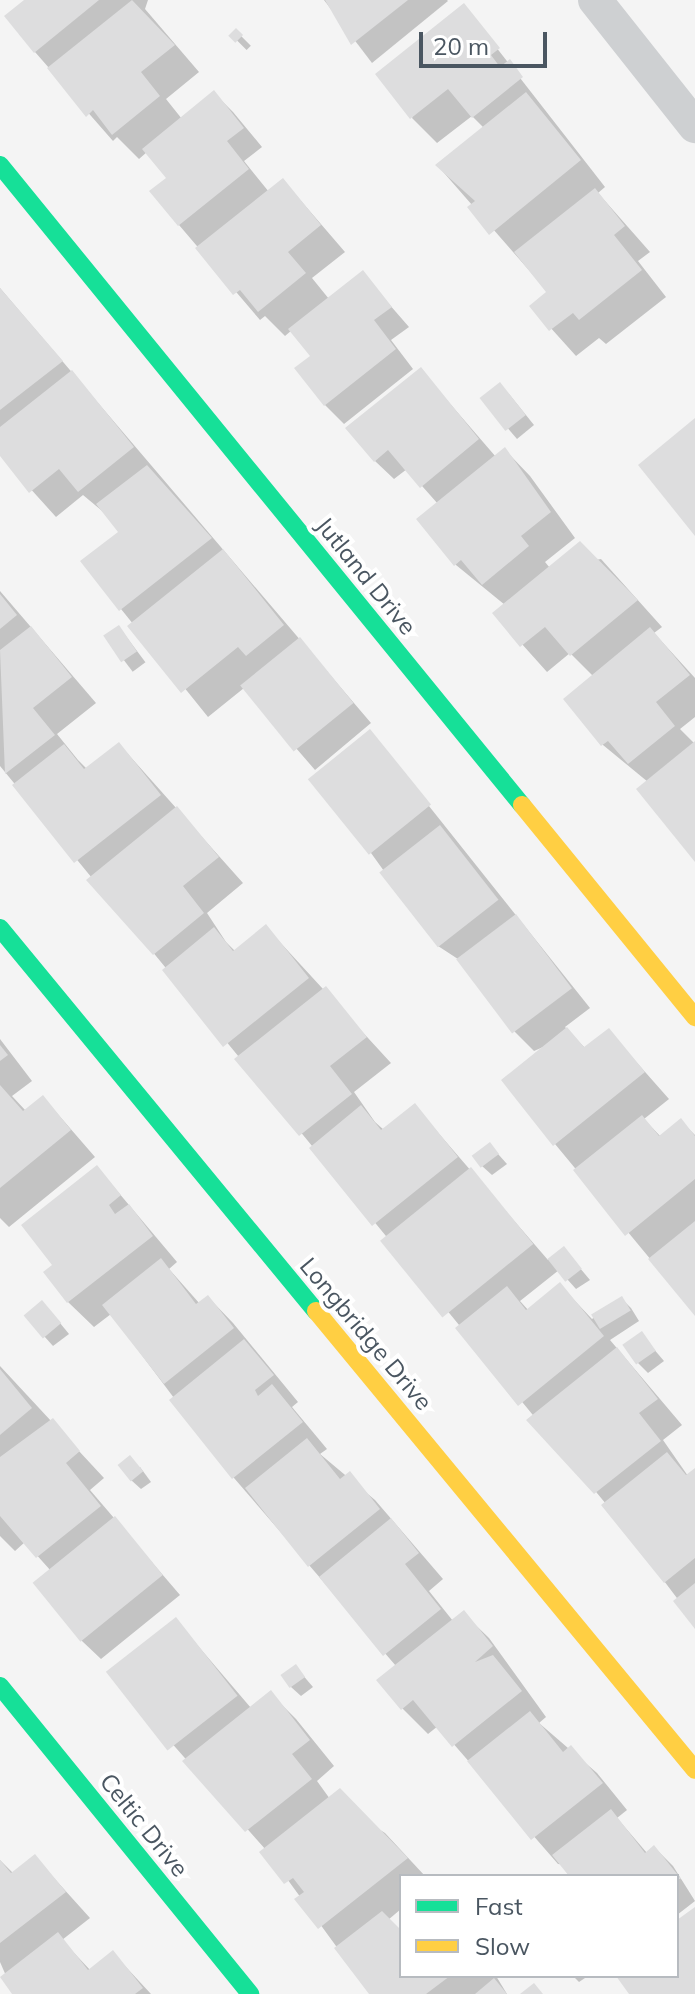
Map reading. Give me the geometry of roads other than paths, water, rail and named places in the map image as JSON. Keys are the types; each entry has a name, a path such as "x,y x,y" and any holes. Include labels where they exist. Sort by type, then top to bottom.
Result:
{"street":[{"path":"595,0 695,126"},
{"name":"Jutland Drive","path":"0,165 695,1017"},
{"name":"Longbridge Drive","path":"0,928 695,1770"},
{"name":"Celtic Drive","path":"0,1686 250,1994"}]}
